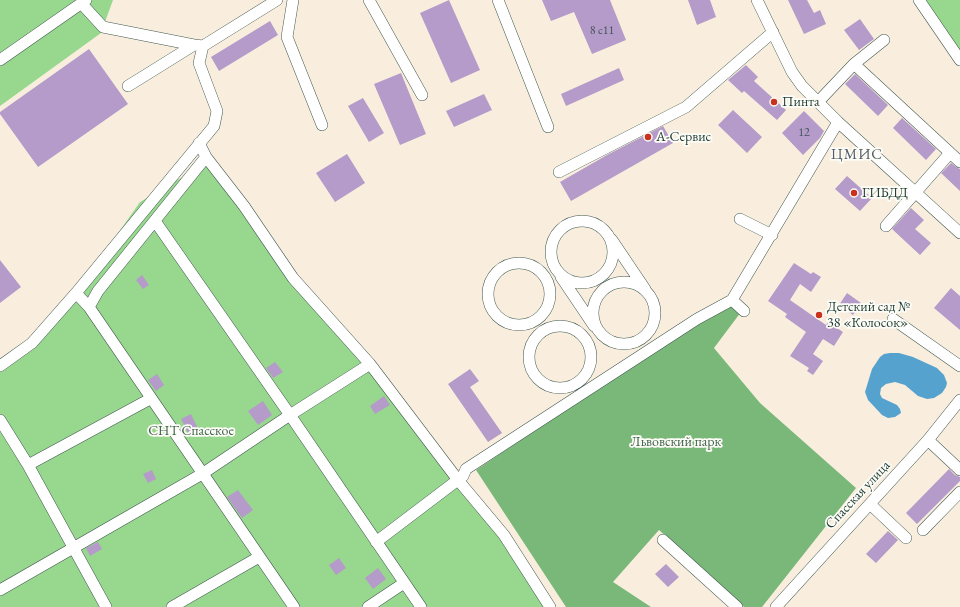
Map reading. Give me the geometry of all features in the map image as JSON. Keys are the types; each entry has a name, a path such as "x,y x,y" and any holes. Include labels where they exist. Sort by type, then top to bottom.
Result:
{"street":[{"path":"128,86 277,0"},
{"path":"293,0 287,37 322,125"},
{"path":"369,0 422,95"},
{"path":"498,0 548,127"},
{"path":"757,0 796,78 838,122 960,233"},
{"path":"919,0 960,60"},
{"path":"0,60 84,2 103,27 199,45"},
{"path":"559,172 686,107 773,32"},
{"path":"818,102 854,64 884,40"},
{"path":"0,366 32,343 76,293 214,126 216,111 199,63 199,45"},
{"path":"854,64 960,162"},
{"path":"376,542 463,476 466,469 697,318 732,300 838,122"},
{"path":"199,143 206,157 244,206 293,278 370,364 458,480 504,535 550,607"},
{"path":"886,226 950,153"},
{"path":"89,307 98,291 206,157"},
{"path":"740,219 772,235"},
{"path":"576,220 593,222 606,232 648,293 655,308 653,325 644,338 629,345 613,343 599,333 557,272 550,256 552,240 562,227 576,220"},
{"path":"155,221 421,607"},
{"path":"557,272 570,281 587,283 602,276 611,263 613,246 606,232"},
{"path":"524,325 539,318 548,305 550,289 543,274 539,270 530,264 514,262 499,269 489,282 488,299 494,314 508,323 524,325 540,332"},
{"path":"599,333 592,318 594,302 604,289 619,282 635,284 648,293"},
{"path":"76,293 89,307 150,399 294,607"},
{"path":"732,300 744,311"},
{"path":"893,319 960,366"},
{"path":"555,325 571,327 585,336 591,351 590,368 580,381 565,388 549,386 536,376 529,362 531,345 540,332 555,325"},
{"path":"587,342 599,333"},
{"path":"0,590 202,474 370,364"},
{"path":"28,465 150,399"},
{"name":"Спасская улица","path":"776,607 928,440 960,400"},
{"path":"0,420 28,465 72,548 106,607"},
{"path":"928,440 960,470"},
{"path":"923,530 960,492"},
{"path":"870,504 906,538"},
{"path":"663,540 737,607"},
{"path":"172,607 259,557"},
{"path":"368,607 404,583"}],"green space":[{"path":"0,0 113,0 101,33 0,106"},
{"path":"921,0 960,0 960,54"},
{"name":"СНТ Спасское","path":"208,162 340,334 448,460 553,607 0,607 0,367 76,293 140,202"},
{"name":"Львовский парк","path":"729,300 741,312 714,348 760,403 856,488 762,607 744,607 659,530 613,582 651,607 566,607 476,470"}],"water":[{"path":"899,353 913,357 937,368 944,375 947,383 942,393 934,398 927,399 918,396 905,385 895,382 886,384 881,388 880,394 882,398 897,405 901,413 895,417 888,418 882,415 868,400 865,392 872,369 880,357 884,354"}],"building":[{"path":"449,0 480,70 451,83 420,13"},
{"path":"542,0 610,0 626,40 592,54 574,12 551,21"},
{"path":"688,0 710,0 716,17 697,25"},
{"path":"788,0 807,0 814,13 820,10 826,24 804,34"},
{"path":"860,19 874,39 859,50 844,30"},
{"path":"270,21 278,35 219,71 211,57"},
{"path":"89,49 128,104 38,167 0,112"},
{"path":"746,65 758,77 754,81 786,110 777,120 744,91 742,93 728,80"},
{"path":"619,68 624,80 566,106 561,94"},
{"path":"401,73 426,134 400,145 374,84"},
{"path":"855,74 888,105 878,116 845,84"},
{"path":"484,94 492,110 454,127 446,111"},
{"path":"363,98 384,133 369,142 348,106"},
{"path":"733,110 762,137 747,153 718,125"},
{"path":"804,111 824,131 820,138 803,155 782,133"},
{"path":"902,118 936,149 926,160 893,128"},
{"path":"663,126 673,143 571,201 560,182 607,155"},
{"path":"347,154 365,183 335,202 316,173"},
{"path":"951,163 960,169 960,191 941,173"},
{"name":"ГИБДД","path":"847,176 872,198 860,211 835,189"},
{"path":"911,208 924,220 915,229 931,243 920,255 892,229"},
{"path":"0,260 21,287 0,303"},
{"path":"794,263 811,274 813,272 821,277 811,292 800,284 790,300 826,325 828,322 843,332 834,346 823,339 813,354 823,361 813,375 807,371 809,368 790,356 806,332 785,317 787,314 768,301"},
{"path":"142,275 149,285 143,289 136,280"},
{"path":"951,288 960,296 960,330 934,308"},
{"path":"847,293 861,303 853,315 839,305"},
{"path":"275,362 283,372 273,378 266,368"},
{"path":"470,369 479,381 470,387 502,433 488,442 448,384"},
{"path":"157,374 164,385 156,391 148,380"},
{"path":"384,396 390,405 375,414 370,406"},
{"path":"263,401 272,415 258,425 248,411"},
{"path":"191,414 199,431 189,435 181,419"},
{"path":"949,469 955,475 960,477 960,481 917,524 906,513"},
{"path":"152,470 156,479 148,483 143,474"},
{"path":"238,490 253,510 242,518 227,497"},
{"path":"888,531 898,540 876,563 866,554"},
{"path":"98,542 102,549 90,556 86,548"},
{"path":"339,558 346,568 336,575 329,565"},
{"path":"666,564 679,577 668,587 655,574"},
{"path":"378,568 386,579 373,589 365,578"}],"place":[{"name":"Пинта","path":"774,102"},
{"name":"A-Сервис","path":"648,137"},
{"name":"ГИБДД","path":"854,193"},
{"name":"Детский сад № 38 «Колосок»","path":"819,315"}],"district":[{"name":"ЦМИС","path":"857,155"}]}
